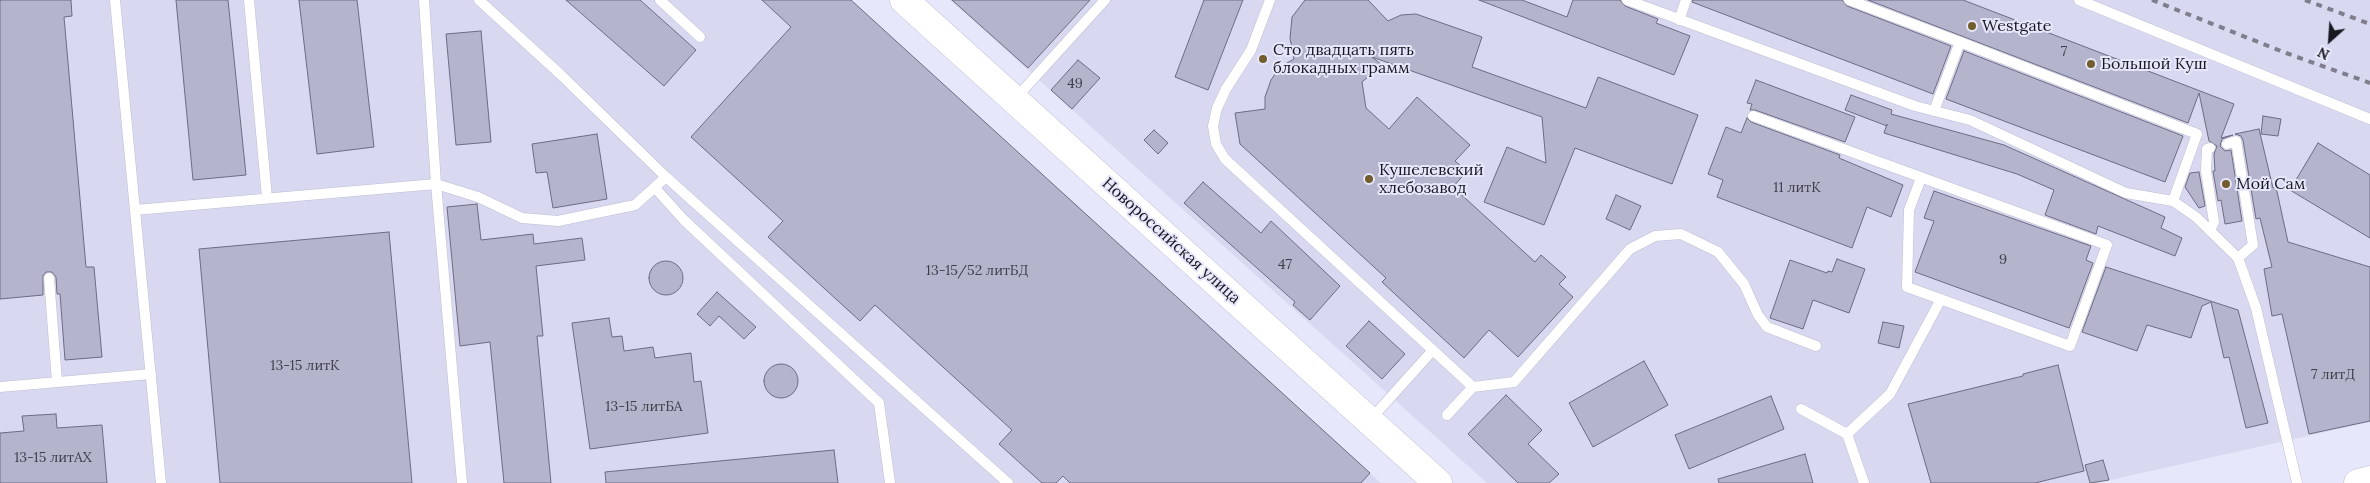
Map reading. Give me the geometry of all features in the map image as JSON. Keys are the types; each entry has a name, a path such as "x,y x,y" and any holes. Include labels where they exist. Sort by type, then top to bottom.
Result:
{"main road":[{"name":"Новороссийская улица","path":"904,0 1018,96 1373,417 1454,483"},
{"name":"Новороссийская улица","path":"920,0 1018,96"},
{"name":"Новороссийская улица","path":"1373,417 1438,483"},
{"path":"2358,483 2370,480"}],"lane":[{"path":"114,0 161,483"},
{"path":"249,0 267,198"},
{"path":"424,0 436,184 462,483"},
{"path":"479,0 560,74 666,177 1008,483"},
{"path":"660,0 700,37"},
{"path":"1018,96 1105,0"},
{"path":"1270,0 1251,50 1217,108 1213,126 1216,144 1225,159 1473,387"},
{"path":"1627,0 1934,111 1970,120 2126,193 2173,201 2196,217 2238,258 2256,308 2297,483"},
{"path":"1679,20 1686,0"},
{"path":"1849,0 2197,134 2173,201"},
{"path":"2079,0 2370,120"},
{"path":"1934,111 1960,42"},
{"path":"1753,116 2107,245 2070,346 1907,287 1909,210 1921,178"},
{"path":"2227,144 2236,142 2253,245 2238,258"},
{"path":"2210,148 2207,149 2206,171 2214,222 2210,230"},
{"path":"135,210 436,184 478,197 522,218 558,221 635,205 666,177"},
{"path":"655,188 684,220 879,403 890,483"},
{"path":"1447,415 1473,387 1514,382 1630,249 1655,236 1681,234 1718,252 1744,284 1758,315 1767,327 1816,346"},
{"path":"49,278 57,382"},
{"path":"1847,434 1890,394 1941,299"},
{"path":"1373,417 1433,350"},
{"path":"0,387 151,374"},
{"path":"1801,409 1847,434 1864,483"}],"shaded area":[{"path":"0,0 851,0 1381,483 0,483"},
{"path":"950,0 2370,0 2370,422 2097,483 1487,483"}],"building":[{"path":"0,0 71,0 72,16 64,17 86,267 94,267 102,357 65,360 60,294 57,294 56,277 52,272 46,272 43,276 43,295 0,299"},
{"path":"176,0 228,0 246,175 193,180"},
{"path":"299,0 357,0 374,147 317,154"},
{"path":"566,0 640,0 696,50 664,86"},
{"path":"762,0 851,0 1370,473 1361,483 1070,483 1063,476 1056,483 1042,483 999,444 1012,430 875,305 860,321 768,237 783,221 691,137 791,27"},
{"path":"952,0 1090,0 1028,68"},
{"path":"1204,0 1243,0 1208,90 1175,77"},
{"name":"Кушелевский хлебозавод","path":"1305,0 1368,0 1388,21 1401,15 1416,14 1482,37 1472,67 1586,108 1598,77 1698,115 1672,184 1575,148 1544,225 1484,202 1507,147 1546,163 1542,117 1372,57 1382,65 1362,82 1366,108 1389,129 1417,97 1470,145 1455,161 1467,171 1453,187 1535,262 1541,255 1566,277 1559,284 1573,297 1518,357 1489,330 1464,358 1382,282 1386,278 1240,144 1235,113 1265,109 1265,97 1271,80 1280,67 1294,59 1290,38 1292,17"},
{"path":"1479,0 1522,0 1567,17 1573,0 1620,0 1625,6 1658,19 1656,23 1690,36 1674,75"},
{"path":"1693,0 1842,0 1847,6 1951,46 1933,94 1692,2"},
{"path":"1868,0 1963,0 2234,104 2221,138 2233,135 2222,139 2220,146 2225,151 2231,150 2242,221 2225,224 2221,200 2218,201 2213,171 2215,171 2214,154 2217,146 2209,141 2199,93 2188,123"},
{"path":"481,31 491,142 456,145 446,34"},
{"path":"1964,51 2183,136 2165,182 1946,99"},
{"path":"1078,60 1100,78 1072,109 1051,90"},
{"path":"1756,80 1855,117 1845,142 1755,110 1750,110 1752,104 1747,103"},
{"path":"1851,95 1892,110 1891,114 2004,145 2165,217 2161,228 2182,238 2175,256 2098,226 2096,234 2045,215 2054,190 2017,174 1884,133 1886,126 1845,110"},
{"path":"2263,116 2281,119 2278,136 2261,134"},
{"path":"1747,118 1751,122 1840,155 1839,158 1903,185 1891,217 1867,207 1852,248 1717,197 1723,180 1708,174 1726,127 1741,133"},
{"path":"2259,129 2273,188 2276,187 2288,242 2370,267 2370,421 2309,434 2282,314 2272,316 2264,269 2272,267 2260,218 2256,219 2243,140 2241,136 2235,134"},
{"path":"1154,130 1168,143 1158,154 1144,140"},
{"path":"597,134 607,199 553,208 547,172 536,173 532,144"},
{"path":"2318,143 2370,175 2370,238 2290,190"},
{"path":"2199,172 2205,206 2199,208 2185,187 2190,173"},
{"path":"1203,182 1261,233 1271,221 1340,286 1310,320 1293,305 1295,302 1184,203"},
{"path":"1934,191 2091,246 2086,260 2093,263 2069,328 1915,272 1934,221 1924,218"},
{"path":"1616,195 1641,206 1630,230 1606,219"},
{"path":"477,204 481,240 533,234 534,244 582,238 585,260 536,266 543,336 537,336 551,483 504,483 490,342 460,346 447,207"},
{"path":"389,232 412,483 220,483 199,249"},
{"path":"1837,259 1865,269 1849,313 1813,300 1803,329 1770,318 1790,260 1827,273 1828,271 1832,272"},
{"path":"666,261 678,266 683,278 678,290 666,295 654,290 649,278 654,266"},
{"path":"2106,267 2238,310 2268,423 2246,428 2229,357 2224,358 2211,302 2202,306 2191,338 2147,325 2137,351 2082,332"},
{"path":"717,292 756,327 744,339 719,316 710,326 697,314"},
{"path":"609,318 612,337 622,336 624,351 653,347 655,358 691,353 694,382 701,381 708,433 590,449 572,323"},
{"path":"1369,321 1405,354 1382,379 1346,346"},
{"path":"1883,322 1904,326 1899,348 1878,343"},
{"path":"1644,361 1668,405 1593,447 1569,403"},
{"path":"781,364 793,369 798,381 793,393 781,398 769,393 764,381 769,369"},
{"path":"2058,365 2084,471 2035,483 1931,483 1908,404 2023,376 2023,374"},
{"path":"1506,395 1542,430 1528,444 1559,474 1549,483 1518,483 1468,434"},
{"path":"1771,396 1784,429 1689,469 1675,435"},
{"path":"56,414 57,428 102,425 107,483 0,483 0,433 24,431 22,416"},
{"path":"834,450 838,483 606,483 605,472"},
{"path":"1805,454 1813,483 1719,483 1718,479"},
{"path":"2103,460 2109,480 2090,483 2085,465"}],"railway":[{"path":"2152,0 2286,53 2370,83"},
{"path":"2305,0 2370,24"}],"place":[{"name":"Westgate","path":"1972,26"},
{"name":"Сто двадцать пять блокадных грамм","path":"1263,59"},
{"name":"Большой Куш","path":"2091,64"},
{"name":"Кушелевский хлебозавод","path":"1369,179"},
{"name":"Мой Сам","path":"2226,184"}]}
